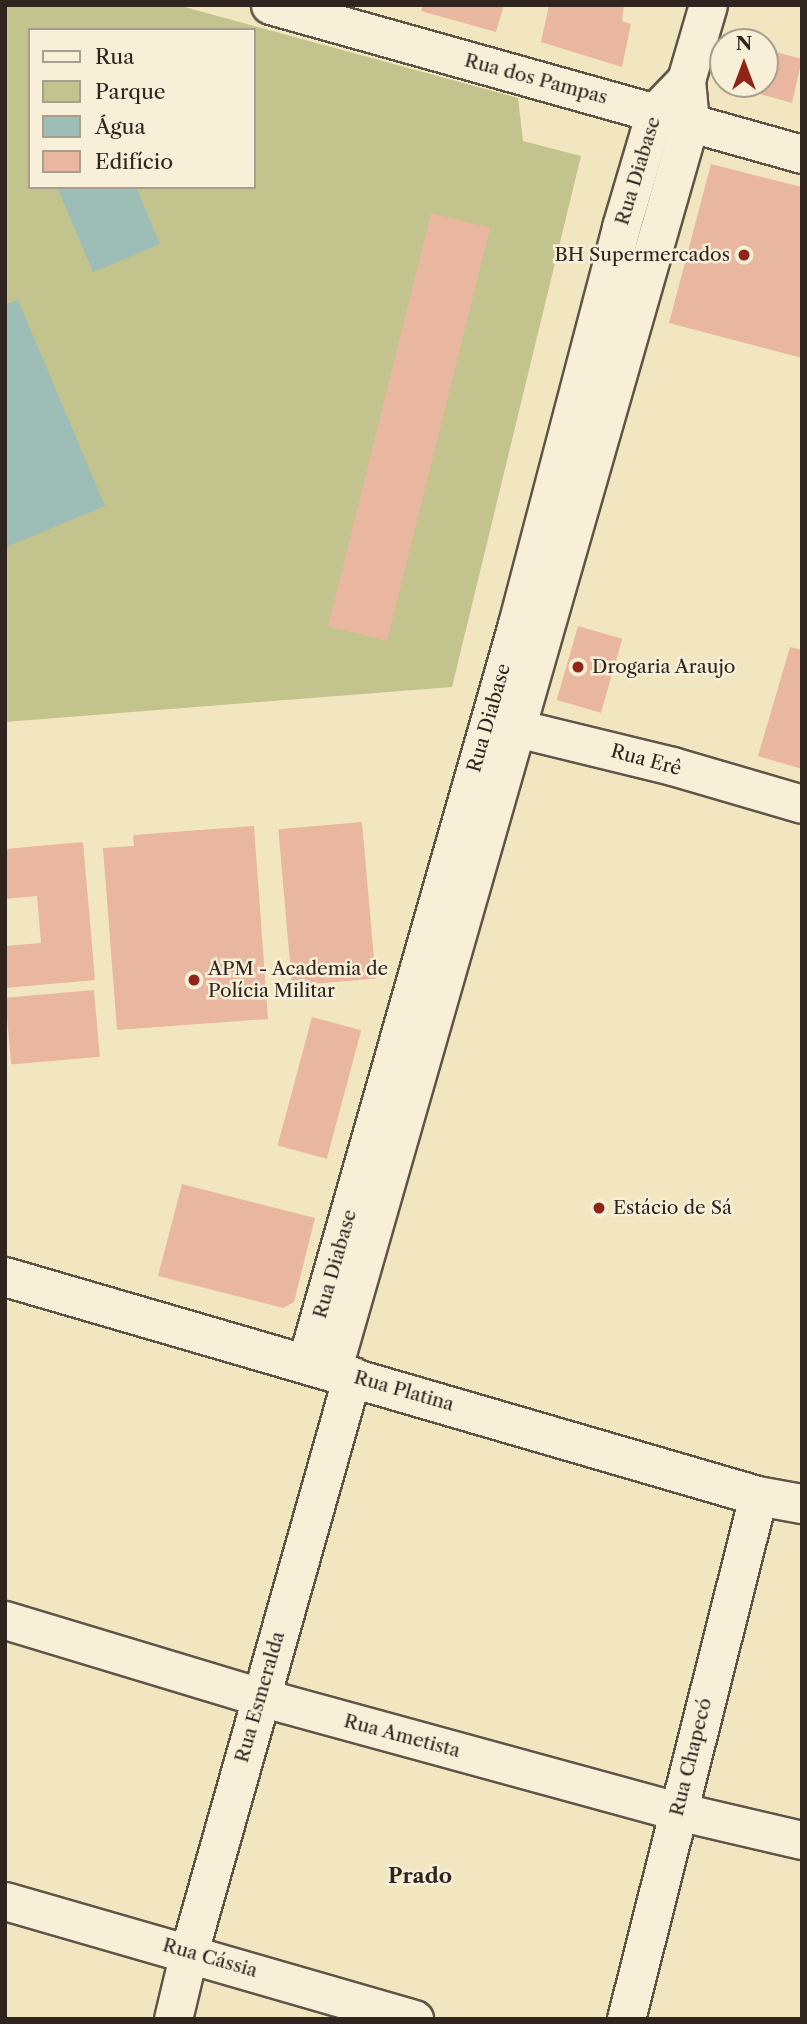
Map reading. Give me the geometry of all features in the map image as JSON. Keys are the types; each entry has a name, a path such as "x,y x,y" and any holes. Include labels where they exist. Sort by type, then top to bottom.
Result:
{"street":[{"name":"Rua dos Pampas","path":"270,5 802,154"},
{"path":"686,80 708,5"},
{"name":"Rua Diabase","path":"330,1370 503,725 655,111 686,80"},
{"name":"Rua Diabase","path":"503,725 690,122 686,80"},
{"name":"Rua Erê","path":"503,725 671,766 802,804"},
{"name":"Rua Platina","path":"5,1277 758,1496 802,1504"},
{"name":"Rua Esmeralda","path":"173,2019 260,1697 330,1370"},
{"name":"Rua Chapecó","path":"626,2019 758,1496"},
{"name":"Rua Ametista","path":"5,1620 260,1697 677,1811 802,1840"},
{"name":"Rua Cássia","path":"5,1901 414,2019"}],"green space":[{"path":"5,5 177,5 518,98 523,141 581,156 452,687 5,722"}],"water":[{"path":"58,189 137,189 160,244 93,272"},
{"path":"18,300 105,506 6,547 5,305"}],"building":[{"path":"423,5 504,5 496,32 421,11"},
{"path":"549,5 624,5 622,21 631,24 622,67 541,42"},
{"path":"779,53 802,59 792,103 774,98 779,98"},
{"name":"BH Supermercados","path":"711,164 802,187 802,358 669,323"},
{"path":"431,213 490,228 387,641 328,626"},
{"path":"578,626 622,639 601,713 557,700"},
{"path":"790,647 802,650 802,769 758,756"},
{"path":"362,822 376,978 292,986 278,829"},
{"path":"254,826 268,1019 117,1030 103,848 134,846 133,835"},
{"path":"83,842 95,980 5,988 5,946 41,943 37,896 5,899 5,849"},
{"path":"94,990 100,1057 11,1065 5,998"},
{"path":"312,1017 361,1030 327,1159 278,1145"},
{"path":"182,1184 315,1218 294,1302 283,1308 158,1276"}],"place":[{"name":"BH Supermercados","path":"744,255"},
{"name":"Drogaria Araujo","path":"578,667"},
{"name":"APM - Academia de Polícia Militar","path":"194,980"},
{"name":"Estácio de Sá","path":"599,1208"}],"district":[{"name":"Prado","path":"420,1876"}]}
